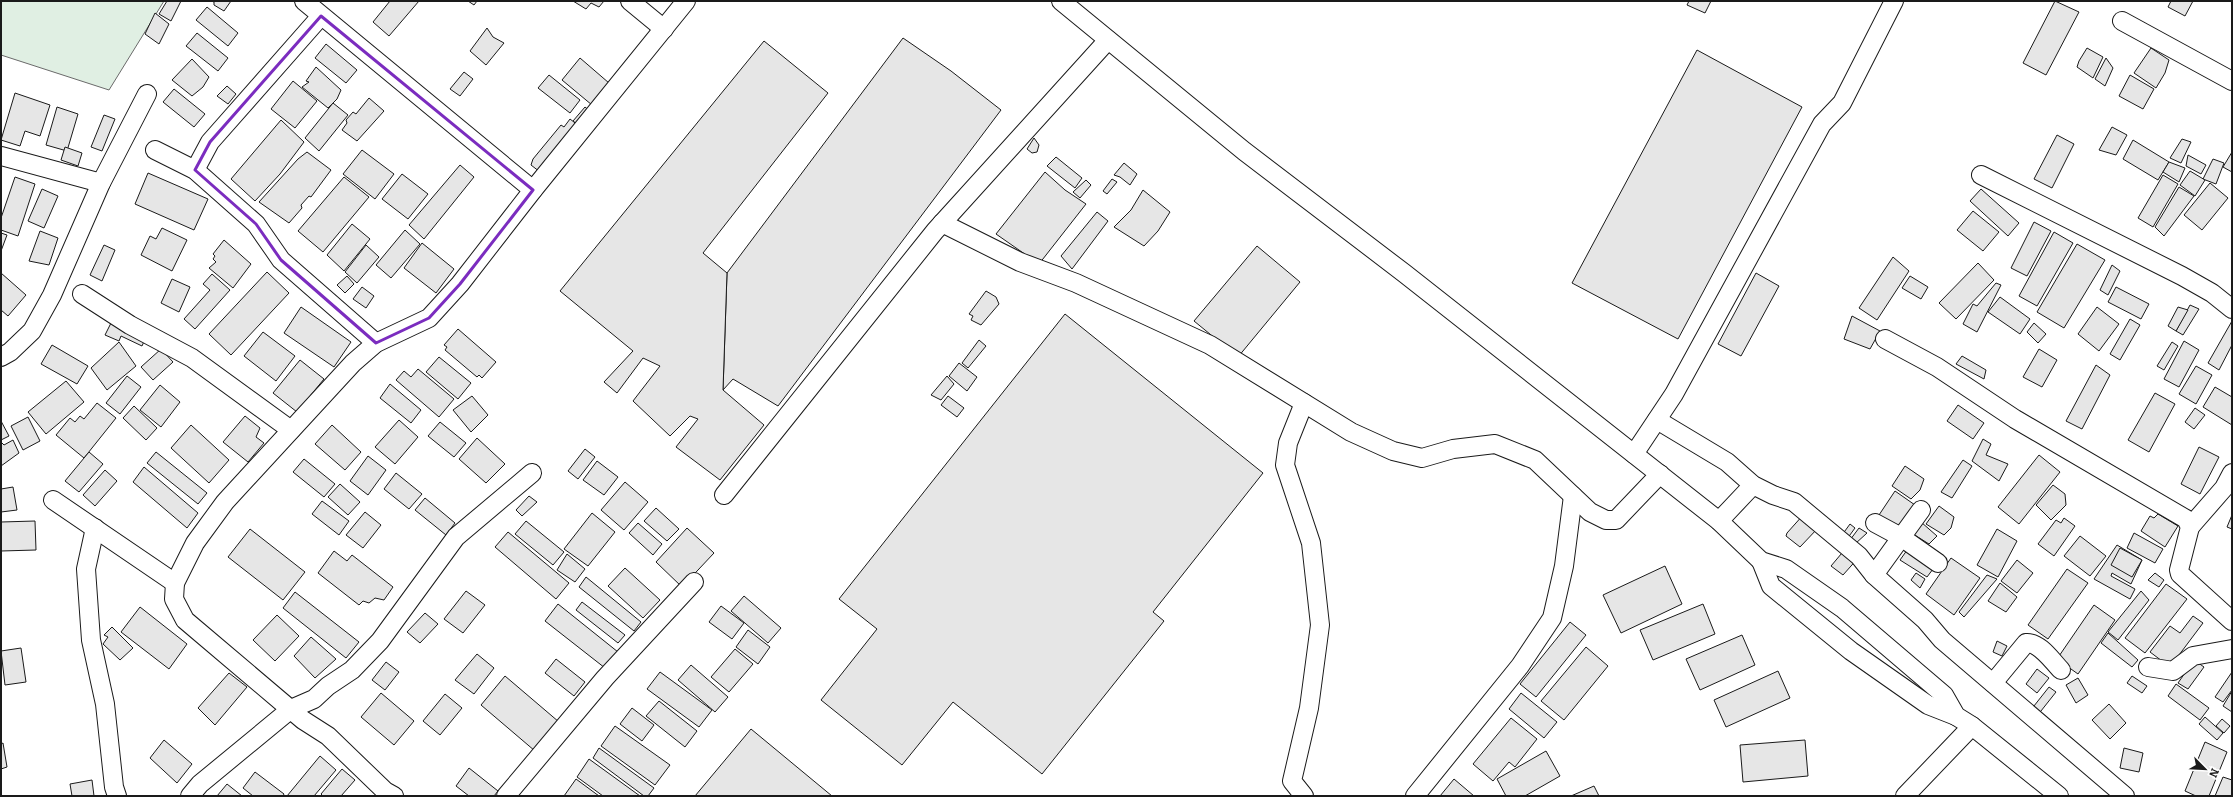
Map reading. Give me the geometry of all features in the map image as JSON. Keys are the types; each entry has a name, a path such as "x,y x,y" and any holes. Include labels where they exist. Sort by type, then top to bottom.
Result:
{"street":[{"path":"304,1 533,190"},
{"path":"630,1 664,29"},
{"path":"394,796 385,791 328,736 303,720 291,708 185,620 174,599 175,583 195,543 225,502 353,363 376,343 429,318 460,284 533,190 686,1"},
{"path":"1061,1 1081,8 1108,40 1244,151 1404,274 1719,521 1761,561 1771,586 1851,651 1928,705 1956,716 1972,726 2059,796"},
{"path":"1634,454 1674,394 1822,124 1842,103 1894,1"},
{"path":"195,170 210,142 321,16"},
{"path":"2122,21 2232,81"},
{"path":"724,495 942,223 1108,40"},
{"path":"1,357 10,352 32,331 52,296 101,183 146,94"},
{"path":"155,150 195,170 256,224 281,260 376,343"},
{"path":"1,156 101,183"},
{"path":"1981,175 2182,276 2212,293 2232,309"},
{"path":"942,223 1020,262 1076,283 1210,345 1358,435 1393,451 1422,458 1453,449 1495,444 1535,460 1590,512 1606,520 1616,520 1660,474"},
{"path":"82,294 130,325 192,358 291,430"},
{"path":"1885,340 1937,367 2015,419 2186,519 2190,527"},
{"path":"1304,403 1288,443 1285,465 1311,544 1320,625 1309,708 1292,781 1304,796"},
{"path":"1656,420 1727,462 1753,485 1773,495 1794,502 1860,556 1874,575 1925,620 1942,640 2125,796"},
{"path":"190,796 200,784 291,708 314,699 328,686 352,670 380,641 456,538 532,473"},
{"path":"2232,473 2224,488 2190,527 2178,570 2180,574 2232,621"},
{"path":"1719,521 1753,485"},
{"path":"1415,796 1520,666 1552,618 1564,566 1573,496"},
{"path":"53,500 175,583"},
{"path":"1874,575 1921,510"},
{"path":"1875,523 1901,537 1938,563"},
{"path":"95,528 86,569 91,640 105,704 114,787 117,796"},
{"path":"1761,561 1786,569 1842,608 1944,695 1956,716"},
{"path":"506,796 605,678 694,582"},
{"path":"1994,683 2026,643 2032,643 2039,648 2061,670"},
{"path":"2148,667 2173,671 2193,656 2232,649"},
{"path":"1905,796 1972,726"}],"highlighted area":[{"path":"321,16 533,190 460,284 429,318 376,343 281,260 256,224 195,170 210,142"}],"green space":[{"path":"1,1 164,1 109,90 1,55"}],"building":[{"path":"167,1 181,1 171,21 159,14"},
{"path":"212,1 231,1 224,11 214,5 214,2"},
{"path":"390,1 419,1 389,36 373,22"},
{"path":"468,1 477,1 474,5"},
{"path":"573,1 604,1 599,7 591,3 586,9"},
{"path":"1689,1 1711,1 1705,13 1687,5"},
{"path":"2055,1 2079,12 2046,75 2023,63"},
{"path":"2171,1 2193,1 2185,16 2168,7"},
{"path":"207,7 238,33 228,46 196,20"},
{"path":"155,13 169,24 159,44 145,34"},
{"path":"487,28 493,37 504,43 486,65 470,51"},
{"path":"197,33 228,58 218,71 186,46"},
{"path":"903,38 951,71 1001,110 778,406 733,379 723,390 727,273"},
{"path":"764,41 828,93 703,253 727,273 723,390 764,425 720,480 676,447 698,419 690,416 670,436 633,401 660,366 643,358 617,393 604,382 633,351 560,291"},
{"path":"326,44 357,70 346,83 315,58"},
{"path":"2087,48 2103,57 2093,78 2077,67"},
{"path":"2151,48 2169,60 2165,73 2156,88 2134,73"},
{"path":"1697,50 1802,107 1678,339 1572,283"},
{"path":"580,58 609,83 592,105 562,80"},
{"path":"2106,58 2113,68 2105,86 2095,79"},
{"path":"192,59 209,77 203,87 192,96 172,80"},
{"path":"316,67 341,90 337,99 328,108 302,87 309,82 306,81"},
{"path":"464,72 473,79 460,96 450,89"},
{"path":"549,75 580,100 570,113 538,88"},
{"path":"2130,75 2154,89 2143,109 2119,96"},
{"path":"293,81 317,101 295,128 271,109"},
{"path":"227,86 236,94 228,104 217,96"},
{"path":"174,89 205,114 194,127 163,102"},
{"path":"15,93 50,105 40,136 25,131 20,146 1,140"},
{"path":"369,98 384,111 357,141 342,130 347,123 346,120 353,112 356,114"},
{"path":"333,103 348,115 319,151 305,138"},
{"path":"57,107 78,114 67,151 46,145"},
{"path":"585,107 592,113 581,127 573,121"},
{"path":"104,115 115,119 102,151 91,147"},
{"path":"570,119 579,126 540,172 531,165 533,159 561,125 564,127"},
{"path":"281,120 304,142 280,174 255,201 231,179"},
{"path":"2112,127 2127,135 2116,155 2099,150"},
{"path":"2057,135 2074,144 2052,188 2034,179"},
{"path":"1034,138 1039,145 1037,152 1032,153 1027,149"},
{"path":"2182,139 2191,142 2181,163 2170,158"},
{"path":"2133,140 2169,162 2158,180 2123,159"},
{"path":"65,147 82,153 78,166 61,160"},
{"path":"362,150 394,174 375,199 343,174"},
{"path":"307,152 331,170 311,197 309,196 301,205 302,208 289,223 259,202 298,159"},
{"path":"2232,152 2232,172 2223,167"},
{"path":"2188,155 2206,165 2201,174 2186,166"},
{"path":"1056,157 1082,178 1075,188 1047,166"},
{"path":"2213,159 2224,163 2216,184 2203,179"},
{"path":"2169,162 2185,168 2179,182 2163,172"},
{"path":"1124,163 1137,174 1130,185 1120,177 1114,175"},
{"path":"460,165 474,177 424,239 409,225"},
{"path":"2190,171 2205,180 2195,196 2180,185"},
{"path":"1045,172 1065,190 1086,204 1039,264 996,234"},
{"path":"148,173 208,199 194,230 135,204"},
{"path":"402,174 428,194 408,219 382,199"},
{"path":"2163,175 2178,184 2153,227 2138,218"},
{"path":"15,177 35,184 18,236 1,230 1,218"},
{"path":"344,177 369,197 323,252 298,231"},
{"path":"1112,179 1117,182 1107,194 1103,191"},
{"path":"1086,180 1091,185 1080,198 1073,192"},
{"path":"2210,183 2228,198 2202,230 2184,215"},
{"path":"2179,187 2194,196 2164,236 2155,227"},
{"path":"42,189 58,196 44,228 28,221"},
{"path":"1981,189 2019,223 2008,236 1970,201"},
{"path":"1143,190 1170,212 1158,231 1144,246 1114,227 1131,210"},
{"path":"1973,211 1999,232 1983,251 1957,230"},
{"path":"1097,212 1108,221 1072,269 1061,256"},
{"path":"2034,222 2051,231 2027,276 2011,268"},
{"path":"352,224 370,239 344,271 327,255"},
{"path":"162,228 187,240 172,271 141,255 150,236 156,239"},
{"path":"405,230 420,244 391,278 376,265"},
{"path":"40,231 58,238 49,265 29,261"},
{"path":"2054,232 2073,243 2037,306 2019,296"},
{"path":"1,233 7,235 1,251"},
{"path":"224,240 251,264 233,288 209,268 216,262 213,259 215,256 213,254"},
{"path":"422,243 454,269 436,293 404,268"},
{"path":"2077,244 2105,260 2064,328 2037,312"},
{"path":"104,245 115,250 102,281 90,275"},
{"path":"366,245 379,257 357,283 345,272"},
{"path":"1257,246 1300,282 1238,357 1194,321"},
{"path":"1893,257 1909,271 1877,320 1859,308"},
{"path":"1978,263 1994,280 1956,319 1939,303"},
{"path":"2112,265 2120,271 2108,295 2100,290"},
{"path":"267,272 289,293 231,355 209,334"},
{"path":"1,273 26,295 8,316 1,310"},
{"path":"1756,273 1779,286 1741,356 1718,344"},
{"path":"212,274 230,290 195,329 184,319 210,290 203,284"},
{"path":"347,276 354,284 345,293 337,285"},
{"path":"1910,276 1928,287 1921,299 1902,288"},
{"path":"172,279 190,287 179,312 161,303"},
{"path":"1996,283 2001,285 1977,332 1963,324 1973,304 1977,306"},
{"path":"362,287 374,296 366,308 353,299"},
{"path":"2116,287 2149,304 2141,319 2108,302"},
{"path":"986,291 996,297 999,304 981,325 971,320 973,316 969,314"},
{"path":"2000,297 2030,319 2020,334 1988,312"},
{"path":"2190,305 2199,309 2183,335 2176,331"},
{"path":"301,307 351,342 334,367 284,333"},
{"path":"2097,307 2119,324 2099,351 2078,334"},
{"path":"2178,307 2188,310 2176,331 2168,326"},
{"path":"1065,314 1263,473 1153,612 1164,621 1042,774 953,702 902,765 821,700 877,629 839,599"},
{"path":"1852,316 1880,331 1870,349 1844,339"},
{"path":"2130,319 2140,325 2120,360 2110,354"},
{"path":"112,321 146,337 142,346 121,336 119,341 105,335"},
{"path":"2232,321 2232,345 2219,370 2208,363"},
{"path":"2034,323 2046,334 2038,343 2027,332"},
{"path":"458,329 496,362 482,378 479,375 477,377 445,350 447,347 444,345"},
{"path":"263,332 295,356 276,381 244,356"},
{"path":"979,340 986,346 968,368 962,363"},
{"path":"2184,341 2199,350 2179,387 2164,379"},
{"path":"119,342 136,366 107,390 91,368"},
{"path":"2172,342 2178,346 2164,370 2157,366"},
{"path":"52,345 88,366 77,384 41,364"},
{"path":"161,349 173,362 153,380 141,367"},
{"path":"2039,349 2057,360 2042,387 2023,377"},
{"path":"1962,356 1986,370 1984,379 1956,364"},
{"path":"439,357 471,383 458,399 426,372"},
{"path":"300,360 324,379 297,412 273,393"},
{"path":"959,363 977,377 967,391 949,376"},
{"path":"2096,365 2110,375 2082,429 2066,421"},
{"path":"2196,366 2212,375 2196,404 2179,394"},
{"path":"418,369 454,399 439,417 396,380 404,371 411,377"},
{"path":"127,376 141,387 120,414 106,403"},
{"path":"947,376 954,384 941,400 931,395"},
{"path":"66,381 84,402 46,434 28,412"},
{"path":"390,384 421,410 411,423 380,398"},
{"path":"160,385 180,402 161,427 140,410"},
{"path":"2215,387 2232,397 2232,425 2203,407"},
{"path":"2155,393 2175,404 2149,452 2128,440"},
{"path":"472,396 488,415 471,432 453,410"},
{"path":"948,396 964,408 957,417 941,405"},
{"path":"97,403 116,418 84,458 56,435 70,418 75,422 80,416 84,419"},
{"path":"1958,405 1984,423 1973,439 1947,421"},
{"path":"134,406 157,428 146,440 123,418"},
{"path":"2195,408 2205,415 2194,429 2185,422"},
{"path":"245,416 260,428 256,437 264,443 248,462 223,442"},
{"path":"28,417 40,441 23,450 11,426"},
{"path":"399,420 418,437 395,464 375,447"},
{"path":"1,421 9,436 1,440"},
{"path":"440,422 466,443 454,457 428,436"},
{"path":"191,425 229,460 209,483 171,448"},
{"path":"332,425 361,452 345,470 315,444"},
{"path":"477,438 505,464 486,483 459,459"},
{"path":"1983,439 1991,444 1986,455 2008,464 1999,481 1972,461"},
{"path":"13,440 19,453 1,466 1,442 4,445"},
{"path":"2199,447 2219,457 2200,494 2181,484"},
{"path":"585,449 595,457 578,479 568,471"},
{"path":"89,452 103,464 79,492 65,481"},
{"path":"156,452 207,493 198,504 147,463"},
{"path":"2039,455 2060,472 2019,524 1998,507"},
{"path":"368,456 386,470 368,495 350,481"},
{"path":"304,459 335,484 324,497 293,472"},
{"path":"1963,460 1972,466 1952,498 1941,492"},
{"path":"597,461 618,477 604,495 583,480"},
{"path":"1905,466 1924,479 1920,490 1911,499 1892,486"},
{"path":"144,467 198,513 187,528 133,482"},
{"path":"105,470 117,481 95,506 83,495"},
{"path":"396,473 422,494 409,509 384,489"},
{"path":"625,482 648,502 624,530 601,510"},
{"path":"340,484 360,502 348,515 328,497"},
{"path":"2053,485 2065,494 2066,505 2051,520 2036,505"},
{"path":"13,487 17,510 1,512 1,489"},
{"path":"1895,491 1915,505 1909,517 1895,528 1879,515"},
{"path":"529,496 537,502 522,516 516,510"},
{"path":"425,498 455,523 446,535 415,510"},
{"path":"322,501 349,521 339,535 312,514"},
{"path":"1939,506 1954,517 1951,528 1944,535 1926,524"},
{"path":"656,508 679,529 667,541 644,521"},
{"path":"365,512 381,525 363,548 346,535"},
{"path":"592,513 615,532 588,566 564,549"},
{"path":"1804,514 1818,528 1800,547 1786,536"},
{"path":"2158,514 2178,526 2165,547 2141,531 2150,516 2154,518"},
{"path":"2232,515 2232,529 2227,527"},
{"path":"2064,518 2075,526 2054,556 2038,544 2056,520 2061,523"},
{"path":"35,521 36,550 1,551 1,522"},
{"path":"526,521 564,552 553,565 515,534"},
{"path":"1921,522 1937,536 1929,544 1913,534"},
{"path":"638,523 662,544 653,555 629,533"},
{"path":"1850,524 1855,528 1847,539 1842,535"},
{"path":"687,528 714,553 682,587 656,562"},
{"path":"1859,528 1867,533 1855,544 1850,540"},
{"path":"250,529 305,572 283,600 228,557"},
{"path":"1997,529 2017,541 1998,577 1977,565"},
{"path":"508,532 569,583 556,599 495,547"},
{"path":"2134,533 2163,549 2155,563 2127,548"},
{"path":"2080,536 2106,556 2090,576 2064,556"},
{"path":"2117,545 2142,560 2131,584 2112,573 2111,576 2135,589 2130,599 2094,579"},
{"path":"1910,546 1936,565 1927,577 1900,560"},
{"path":"1847,547 1859,557 1843,575 1831,566"},
{"path":"2120,548 2142,560 2132,577 2111,565"},
{"path":"334,551 347,561 352,555 393,587 384,600 375,598 369,603 363,601 359,605 318,573"},
{"path":"567,554 585,569 575,582 557,570"},
{"path":"1951,558 1980,578 1954,615 1926,594"},
{"path":"2017,560 2033,573 2017,593 2001,581"},
{"path":"1665,566 1682,604 1621,633 1603,595"},
{"path":"625,568 660,600 643,618 608,586"},
{"path":"2067,569 2088,583 2048,639 2028,625"},
{"path":"1916,573 1925,579 1920,588 1911,580"},
{"path":"2155,573 2164,580 2159,587 2148,580"},
{"path":"1987,575 1997,579 1964,617 1959,612"},
{"path":"586,577 641,622 634,631 579,587"},
{"path":"2000,583 2017,597 2006,612 1988,601"},
{"path":"2166,584 2187,599 2145,653 2125,638"},
{"path":"466,591 485,605 463,633 444,619"},
{"path":"2141,591 2149,600 2118,640 2108,632"},
{"path":"295,592 359,642 346,658 283,608"},
{"path":"744,596 781,628 768,643 731,611"},
{"path":"582,602 625,635 618,643 576,610"},
{"path":"558,604 618,652 605,668 545,621"},
{"path":"1703,604 1715,634 1653,660 1640,630"},
{"path":"2094,605 2115,620 2078,674 2057,659"},
{"path":"721,606 744,623 732,639 709,622"},
{"path":"140,607 187,644 169,669 121,632"},
{"path":"425,613 438,624 420,643 407,632"},
{"path":"277,615 299,636 275,661 253,640"},
{"path":"2193,616 2203,623 2170,667 2150,652 2170,626 2180,633"},
{"path":"1570,622 1586,635 1536,697 1520,684"},
{"path":"112,627 133,648 120,660 103,644 108,637 104,635"},
{"path":"748,630 770,647 758,664 736,647"},
{"path":"2108,633 2138,660 2132,667 2101,643"},
{"path":"1742,635 1755,665 1700,690 1686,659"},
{"path":"311,637 336,659 315,678 294,656"},
{"path":"1997,641 2007,646 2002,656 1993,652"},
{"path":"1586,647 1608,666 1564,720 1541,701"},
{"path":"21,648 26,682 5,685 1,651"},
{"path":"735,649 753,664 729,692 711,677"},
{"path":"477,654 494,668 474,694 455,680"},
{"path":"556,659 585,682 574,696 545,673"},
{"path":"2194,660 2204,667 2188,689 2178,683"},
{"path":"386,662 399,672 385,690 372,680"},
{"path":"691,665 728,697 715,712 678,680"},
{"path":"2037,669 2049,678 2037,693 2026,684"},
{"path":"1778,671 1790,698 1726,727 1714,700"},
{"path":"660,672 712,710 699,727 647,689"},
{"path":"2232,672 2232,690 2223,702 2215,697"},
{"path":"229,673 247,687 215,725 198,708"},
{"path":"505,676 559,722 535,751 481,705"},
{"path":"2132,676 2147,686 2142,693 2127,683"},
{"path":"2078,678 2088,695 2076,703 2066,685"},
{"path":"2176,684 2209,708 2200,720 2168,696"},
{"path":"2049,687 2056,692 2037,716 2030,711"},
{"path":"2232,691 2232,712 2223,706"},
{"path":"381,693 414,721 394,745 361,717"},
{"path":"1521,693 1557,722 1544,738 1509,709"},
{"path":"445,694 462,708 440,735 423,721"},
{"path":"659,701 697,731 685,747 646,716"},
{"path":"2109,704 2126,723 2110,739 2092,720"},
{"path":"632,708 654,725 642,741 620,724"},
{"path":"2205,717 2223,733 2217,740 2199,724"},
{"path":"1511,718 1537,739 1515,767 1509,762 1493,781 1473,764"},
{"path":"2222,719 2230,726 2224,733 2216,726"},
{"path":"615,726 670,765 655,785 601,746"},
{"path":"751,729 832,796 695,796"},
{"path":"164,740 192,764 177,783 150,758"},
{"path":"1805,740 1808,776 1743,782 1740,745"},
{"path":"2205,742 2227,752 2209,796 2196,796 2185,791"},
{"path":"3,743 7,767 1,769 1,744"},
{"path":"599,748 654,788 648,796 644,796 593,758"},
{"path":"2124,748 2143,753 2139,772 2120,768"},
{"path":"1546,751 1560,776 1525,796 1506,796 1497,779"},
{"path":"320,756 336,770 314,796 287,796"},
{"path":"589,759 640,796 603,796 577,777"},
{"path":"469,768 498,791 494,796 469,796 456,786"},
{"path":"342,769 355,780 341,796 323,796 321,794"},
{"path":"255,772 284,794 283,796 253,796 243,788"},
{"path":"2223,777 2232,780 2232,796 2215,796"},
{"path":"576,779 599,796 564,796"},
{"path":"1454,779 1474,796 1440,796"},
{"path":"92,780 94,796 72,796 70,784"},
{"path":"227,784 242,796 217,796"},
{"path":"1594,786 1599,796 1571,796"}]}
